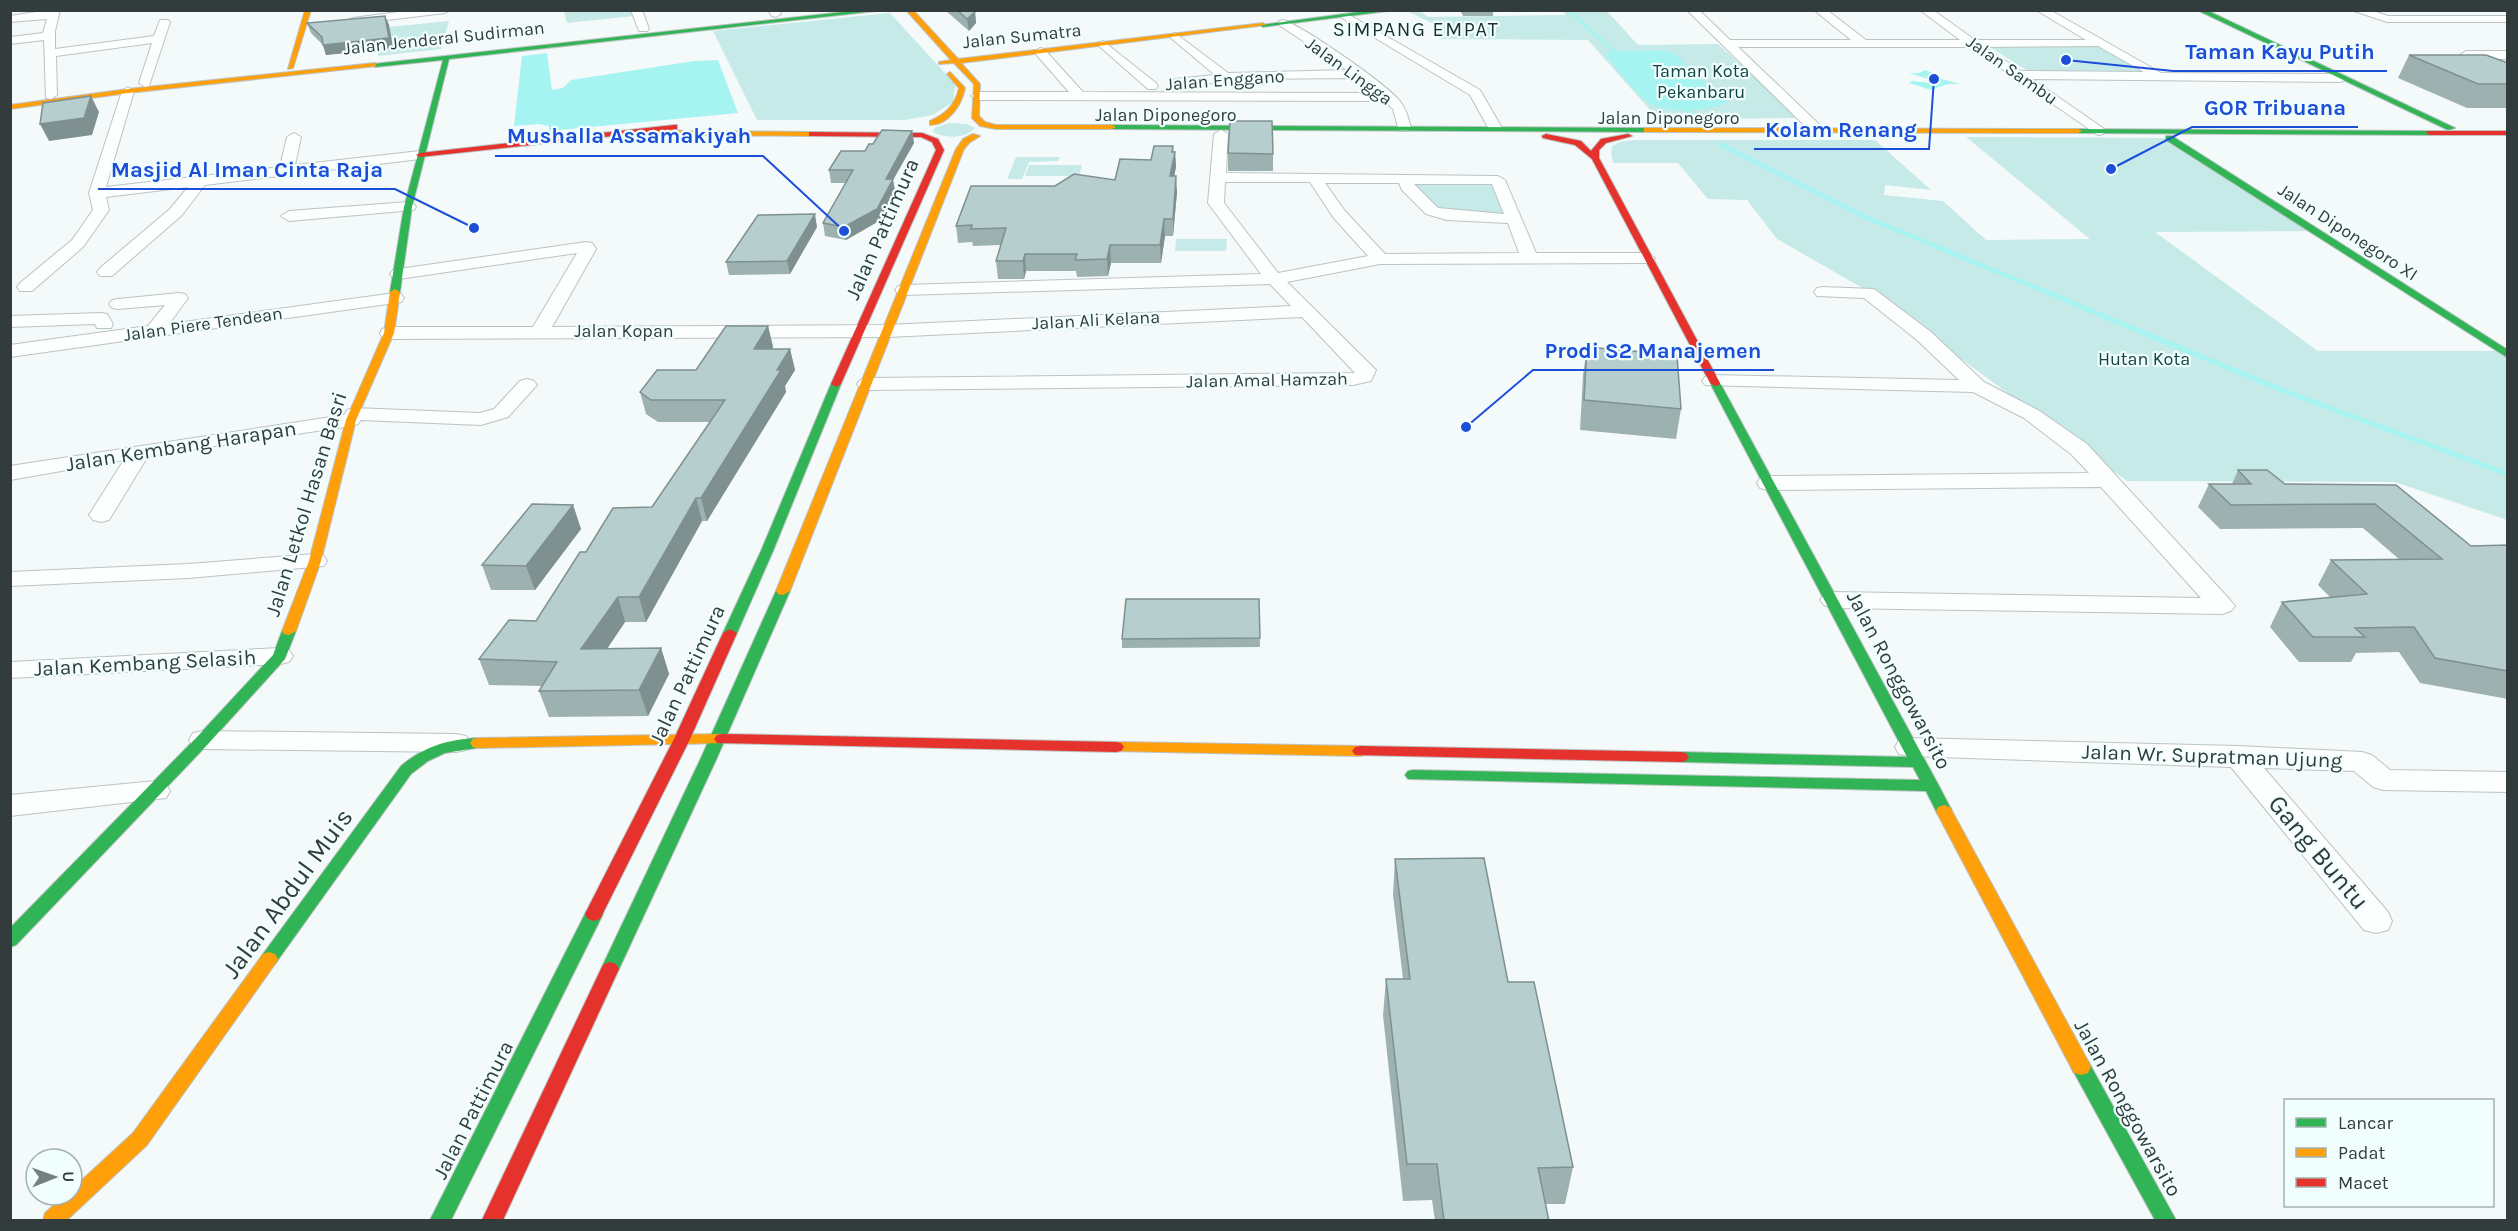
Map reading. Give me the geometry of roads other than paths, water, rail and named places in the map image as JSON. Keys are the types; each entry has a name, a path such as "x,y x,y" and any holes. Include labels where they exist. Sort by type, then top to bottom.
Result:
{"main road":[{"path":"290,69 308,25 308,10"},
{"path":"640,32 774,12 812,10"},
{"path":"564,41 841,10"},
{"path":"640,32 866,10"},
{"name":"Jalan Jenderal Sudirman","path":"10,101 145,83 882,10"},
{"path":"892,10 961,85 963,91 950,114 922,131 930,137"},
{"path":"909,10 976,84 975,116 979,130"},
{"name":"Jalan Sumatra","path":"941,63 1393,10"},
{"path":"2185,10 2435,133"},
{"path":"2200,10 2454,136 2475,140 2508,140"},
{"name":"Jalan Jenderal Sudirman","path":"10,107 128,91 564,41"},
{"name":"Jalan Letkol Hasan Basri","path":"10,940 155,792 280,656 315,561 352,417 389,333 408,207 447,56"},
{"path":"420,155 693,125 910,125 961,119 979,130"},
{"name":"Jalan Diponegoro","path":"979,130 1004,127 1546,136 2007,134 2098,131 2435,133 2454,136"},
{"name":"Jalan Diponegoro","path":"979,130 1002,133 1221,134 1404,128 1817,130 2169,138 2454,136 2508,133"},
{"path":"652,130 906,134 951,140 979,130"},
{"name":"Jalan Pattimura","path":"492,1221 600,977 714,761 717,739 799,556 960,149 979,130"},
{"name":"Jalan Ronggowarsito","path":"1546,136 1578,143 1595,158 1712,381 1833,600 2089,1083 2166,1221"},
{"path":"1595,158 1595,150 1604,141 1628,136"},
{"name":"Jalan Pattimura","path":"440,1221 569,977 682,739 767,551 858,332 939,154 938,144 930,137"},
{"name":"Jalan Diponegoro XI","path":"2169,138 2508,355"},
{"name":"Jalan Abdul Muis","path":"52,1221 140,1139 412,763 436,749 459,743 717,739 1913,754"},
{"path":"633,740 671,760 714,761"},
{"path":"1398,775 1931,786"}],"street":[{"path":"336,22 445,10"},
{"path":"636,10 640,32"},
{"path":"1692,10 1817,130"},
{"path":"1819,10 1862,43"},
{"name":"Jalan Sambu","path":"1925,10 2098,131"},
{"path":"2041,10 2159,76"},
{"path":"2356,10 2387,19 2508,19"},
{"path":"2457,10 2480,19"},
{"path":"10,19 54,13 49,34 51,95"},
{"path":"1346,16 1475,93 1495,128"},
{"path":"145,83 164,22"},
{"name":"Jalan Lingga","path":"1283,23 1389,97 1399,108 1404,128"},
{"path":"10,35 49,34"},
{"path":"10,41 49,34"},
{"path":"1175,36 1225,77"},
{"path":"50,53 159,39"},
{"path":"1726,44 2098,43"},
{"path":"1103,44 1152,86"},
{"path":"1040,52 1078,95"},
{"path":"2508,55 2466,55 2508,72"},
{"name":"Jalan Enggano","path":"1092,95 1225,77 1359,74"},
{"path":"2019,75 2341,78"},
{"path":"26,287 75,248 92,227 101,210 98,193 128,91"},
{"path":"977,96 1389,97"},
{"name":"Jalan Amal Hamzah","path":"867,384 1353,379 1364,377 1366,370 1274,279 1216,203 1221,134"},
{"path":"286,171 294,136"},
{"path":"98,193 420,155"},
{"path":"1217,177 1498,180 1501,182 1512,219 1530,260"},
{"path":"1314,178 1339,214 1380,259"},
{"path":"1406,179 1407,187 1432,212 1512,219"},
{"path":"106,272 176,212 200,181"},
{"path":"289,216 408,207"},
{"path":"399,274 586,247 588,249 540,331"},
{"path":"904,290 1274,279 1380,259 1647,258"},
{"path":"1823,292 1868,294 1924,336 1977,386 2031,414 2079,449 2222,606 1833,600"},
{"path":"118,304 179,298 154,331"},
{"name":"Jalan Piere Tendean","path":"10,351 395,298"},
{"name":"Jalan Ali Kelana","path":"858,332 1304,310"},
{"path":"10,322 101,318 104,324"},
{"name":"Jalan Kopan","path":"389,333 858,332"},
{"path":"1712,381 1977,386"},
{"name":"Jalan Kembang Harapan","path":"10,473 352,417 481,419 501,413 527,385"},
{"path":"101,515 141,451"},
{"path":"1768,483 2108,480"},
{"path":"10,579 188,571 315,561"},
{"name":"Jalan Kembang Selasih","path":"10,670 280,656"},
{"path":"203,740 459,743"},
{"name":"Jalan Wr. Supratman Ujung","path":"1913,754 2238,756 2362,762 2384,780 2508,782"},
{"name":"Gang Buntu","path":"2238,756 2376,921"},
{"path":"10,806 155,792"}],"water":[{"path":"1656,50 1674,53 1727,103 1710,108 1688,110 1656,107 1638,93 1605,54 1614,51"},
{"path":"547,53 552,90 563,88 571,80 694,61 718,60 738,113 549,131 549,126 539,124 514,126 522,56"},
{"path":"1925,70 1936,74 1931,76 1960,84 1948,84 1931,90 1909,83 1912,81 1931,83 1931,80 1909,73 1919,73"}],"waterway":[{"path":"1568,10 1614,51"},
{"path":"1683,109 1704,119"},
{"path":"1722,145 1865,217 2090,310"},
{"path":"2086,309 2292,394 2508,474"}],"place":[{"name":"Taman Kayu Putih","path":"2066,60"},
{"name":"Kolam Renang","path":"1934,79"},
{"name":"GOR Tribuana","path":"2111,169"},
{"name":"Masjid Al Iman Cinta Raja","path":"474,228"},
{"name":"Mushalla Assamakiyah","path":"844,231"},
{"name":"Prodi S2 Manajemen","path":"1466,427"}],"district":[{"name":"SIMPANG EMPAT","path":"1416,29"}],"park label":[{"name":"Taman Kota Pekanbaru","path":"1701,82"},
{"name":"Hutan Kota","path":"2144,359"}]}
